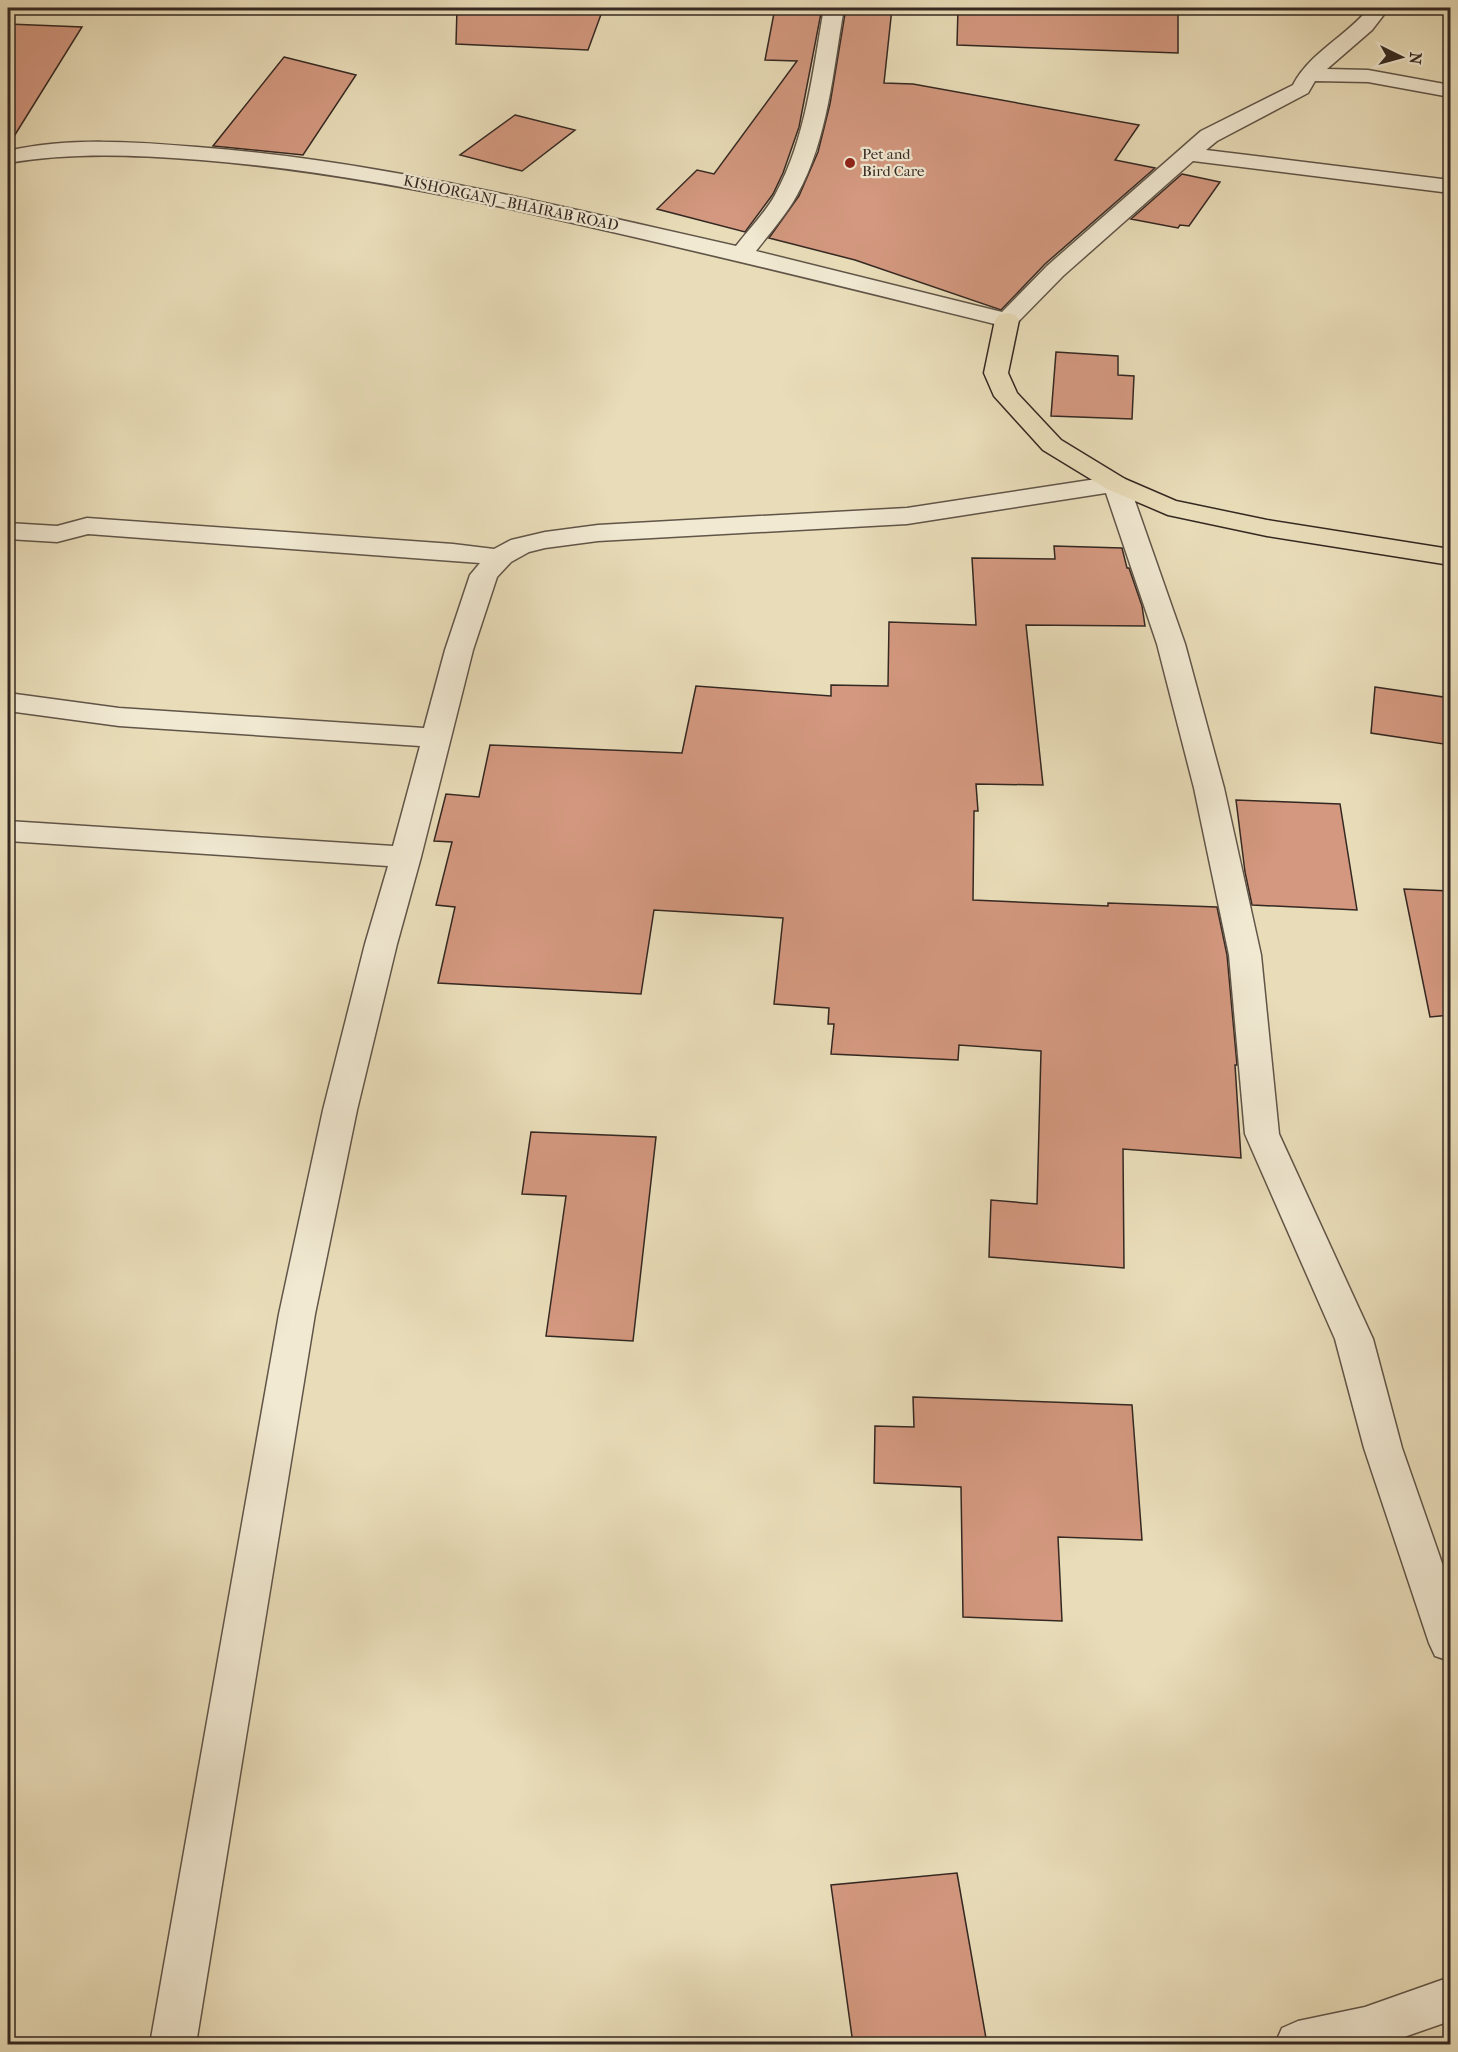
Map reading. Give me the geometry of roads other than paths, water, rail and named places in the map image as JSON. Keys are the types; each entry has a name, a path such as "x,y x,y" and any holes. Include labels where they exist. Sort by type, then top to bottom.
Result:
{"main road":[{"path":"1007,320 996,373 1006,396 1052,445 1116,484 1168,507 1267,528 1450,557"}],"street":[{"path":"741,254 785,196 796,172 819,92 834,8"},
{"path":"1007,320 1055,270 1209,136 1301,89 1308,75 1365,26 1379,8"},
{"path":"1308,75 1368,76 1450,91"},
{"name":"KISHORGANJ - BHAIRAB ROAD","path":"8,157 31,152 126,148 231,156 340,169 446,187 741,254 1007,320"},
{"path":"1189,154 1450,187"},
{"path":"173,2044 297,1314 340,1110 381,944 406,857 459,650 484,575 500,558 520,546 598,533 907,516 1116,484 1171,644 1209,788 1245,955 1262,1134 1354,1339 1383,1448 1450,1643"},
{"path":"8,531 57,534 87,526 453,552 500,558"},
{"path":"8,702 119,717 437,738"},
{"path":"8,831 406,857"},
{"path":"1298,2044 1365,2029 1450,1999"}],"place":[{"name":"Pet and Bird Care","path":"850,163"}]}
